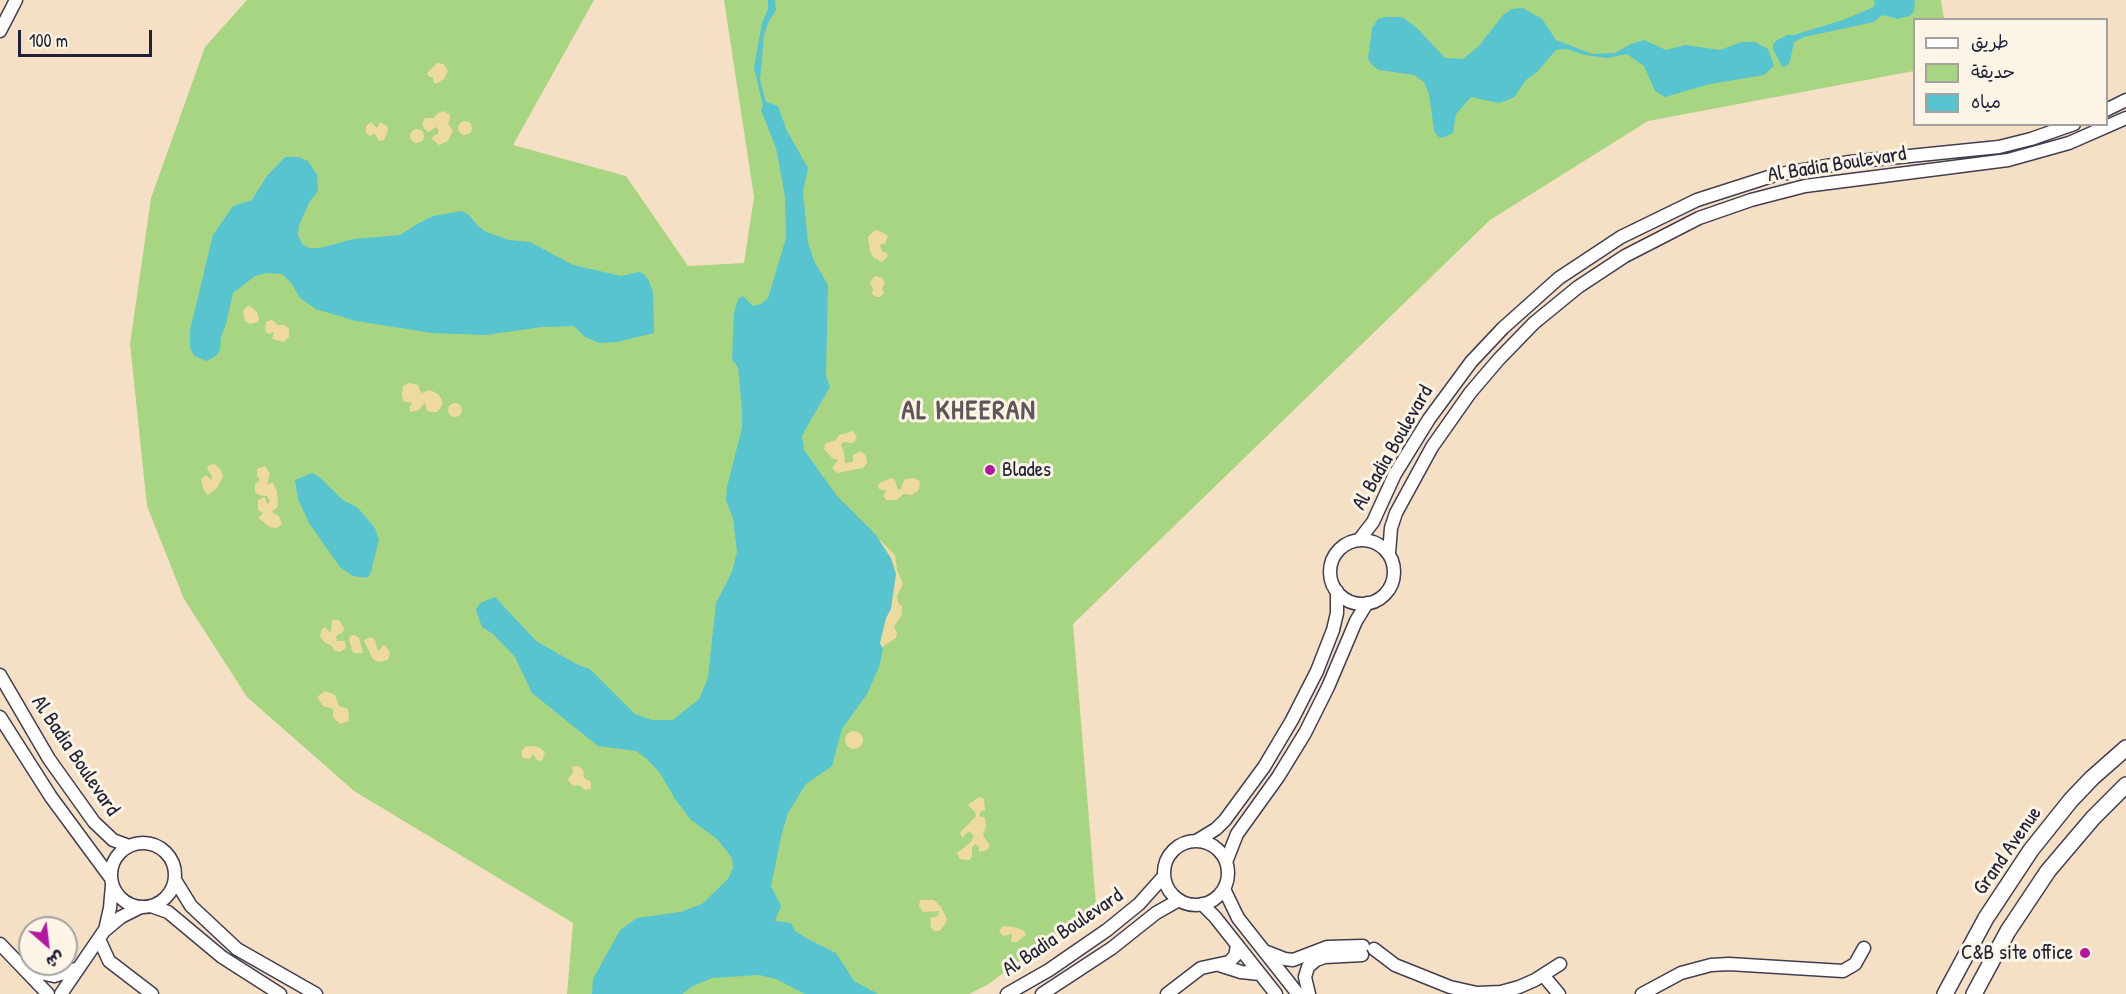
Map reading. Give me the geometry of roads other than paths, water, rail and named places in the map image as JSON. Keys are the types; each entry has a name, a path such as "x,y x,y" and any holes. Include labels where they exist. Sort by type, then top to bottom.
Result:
{"main road":[{"name":"Grand Avenue","path":"1945,994 1986,918 2031,850 2071,800 2126,748"},
{"path":"1974,994 2008,931 2048,871 2093,818 2126,785"}],"street":[{"path":"0,31 16,0"},
{"path":"2108,109 2126,100"},
{"name":"Al Badia Boulevard","path":"2108,126 2126,118"},
{"name":"Al Badia Boulevard","path":"1359,540 1372,522 1395,474 1416,439 1442,400 1487,345 1536,298 1578,264 1621,237 1671,211 1724,190 1781,174 1817,167 1999,147 2068,126"},
{"name":"Al Badia Boulevard","path":"1389,553 1390,528 1395,513 1432,447 1470,393 1514,343 1556,304 1602,271 1657,238 1725,208 1805,186 1988,164 2019,158 2068,143 2107,126"},
{"path":"1514,343 1520,327 1537,310 1536,298"},
{"path":"1198,840 1218,849 1226,862 1228,876 1224,889 1214,899 1202,904 1189,904 1179,900 1171,893 1164,876 1164,866 1171,852 1183,843 1198,840 1225,820 1264,767 1292,720 1317,671 1334,630 1337,591 1330,573 1334,558 1343,546 1359,540 1373,541 1389,553 1394,566 1391,586 1380,598 1367,603 1352,602 1337,591"},
{"path":"1226,862 1237,834 1278,777 1305,733 1328,687 1356,621 1367,603"},
{"name":"Al Badia Boulevard","path":"0,675 49,759 94,822 112,840 129,846"},
{"name":"Al Badia Boulevard","path":"0,717 51,797 111,881"},
{"path":"152,994 109,961 101,935 110,908 113,862 117,855 137,843 152,844 165,852 173,865 175,880 191,906 237,949 316,994"},
{"name":"Al Badia Boulevard","path":"1007,994 1049,970 1107,930 1139,904 1164,876"},
{"path":"61,994 101,935 121,917 164,899 169,894 175,880"},
{"path":"111,881 123,900 168,912 222,957 280,994"},
{"path":"1224,889 1238,918 1264,951 1304,992"},
{"name":"Al Badia Boulevard","path":"1042,994 1112,948 1156,913 1179,900"},
{"path":"1202,904 1276,994"},
{"path":"0,939 18,954"},
{"path":"0,944 48,994"},
{"path":"1167,994 1201,968 1232,960 1238,946"},
{"path":"1264,951 1293,960 1324,947 1367,952 1384,963 1395,965 1450,987 1478,993 1510,990 1527,984 1560,964"},
{"path":"1642,994 1681,973 1711,965 1729,964 1843,971 1855,964 1864,948"},
{"path":"1304,992 1308,967 1320,958 1367,952"},
{"path":"1219,965 1241,972 1260,974"},
{"path":"1543,975 1558,994"}],"water":[{"path":"768,0 775,0 776,10 764,35 760,80 766,102 778,106 787,131 808,168 803,192 808,242 814,261 828,285 826,376 830,387 802,436 804,450 837,496 875,534 891,558 896,574 891,609 886,618 880,643 883,650 879,667 867,694 842,729 832,766 806,784 788,813 771,886 781,906 775,921 791,923 795,931 836,953 854,981 878,994 805,994 776,979 759,975 712,978 691,987 682,994 592,994 593,979 620,930 637,918 680,912 702,904 728,879 733,868 732,858 717,839 691,820 660,773 647,759 636,751 598,746 532,693 515,657 493,634 482,627 476,610 480,603 495,597 536,641 578,665 590,669 635,714 652,720 673,720 699,699 708,678 716,603 732,572 737,552 733,518 726,500 727,487 742,428 738,367 732,360 734,313 738,299 743,296 753,306 761,304 768,298 786,238 785,196 776,148 761,110 763,106 754,68 762,23 768,9"},
{"path":"1873,0 1915,0 1914,12 1898,19 1882,15 1874,22 1804,37 1794,42 1790,61 1787,66 1782,67 1773,49 1776,41 1787,35 1794,35 1843,20 1874,7"},
{"path":"1523,8 1542,19 1556,40 1592,54 1615,53 1644,40 1666,50 1685,45 1720,50 1742,42 1755,42 1768,49 1774,66 1764,75 1710,84 1665,97 1655,91 1644,66 1627,54 1607,58 1585,55 1567,49 1556,50 1510,99 1499,103 1471,97 1456,114 1453,133 1442,138 1437,136 1434,130 1429,94 1424,82 1414,75 1379,70 1368,59 1372,28 1378,19 1402,17 1417,28 1445,58 1463,59 1479,46 1503,15 1512,9"},
{"path":"285,157 299,157 308,161 317,175 318,191 310,201 299,225 298,235 302,244 309,248 320,248 354,239 400,235 433,216 462,211 486,232 509,240 530,242 573,265 621,276 639,272 644,274 653,292 654,333 617,342 599,343 585,337 574,326 542,327 486,335 432,333 356,321 316,309 300,298 292,284 282,274 267,273 255,276 233,293 217,355 207,361 194,356 190,347 190,330 213,235 233,206 252,200 267,176"},
{"path":"312,473 343,500 357,507 375,528 379,540 371,572 367,578 353,576 340,567 309,523 298,499 295,480"}],"place":[{"name":"Blades","path":"990,470"},
{"name":"C&B site office","path":"2085,953"}],"district":[{"name":"AL KHEERAN","path":"969,412"}]}
